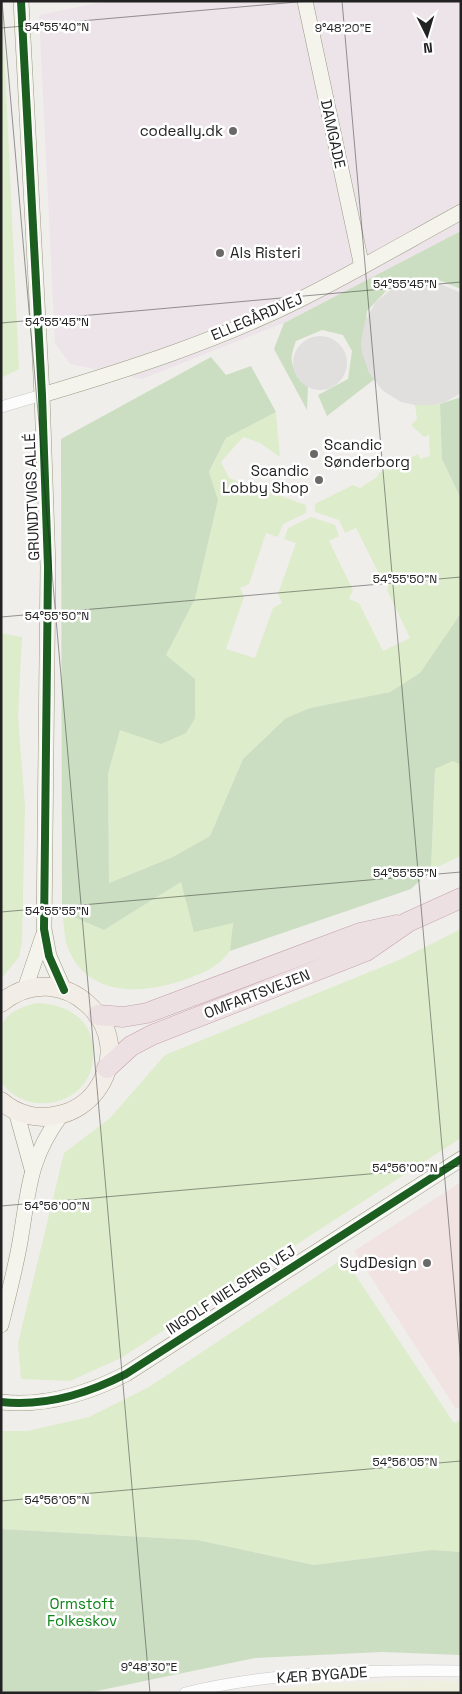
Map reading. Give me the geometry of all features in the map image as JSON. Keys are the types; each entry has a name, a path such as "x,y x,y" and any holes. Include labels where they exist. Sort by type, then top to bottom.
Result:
{"highway":[{"name":"OMFARTSVEJEN","path":"107,1068 130,1046 152,1035 366,951 408,922 461,898"},
{"name":"OMFARTSVEJEN","path":"98,1015 123,1017 147,1014 360,933 408,922"}],"main road":[{"path":"1,1003 25,989 47,987 64,990 87,1002 98,1015 107,1036 109,1057 100,1086 87,1101 61,1115 43,1117 16,1111 1,1101"}],"street":[{"name":"GRUNDTVIGS ALLÉ","path":"21,1 42,395 48,567 44,929 49,956 64,990"},
{"name":"DAMGADE","path":"305,1 362,267"},
{"name":"ELLEGÅRDVEJ","path":"42,395 124,371 245,325 300,300 461,212"},
{"path":"1,407 42,395"},
{"name":"GRUNDTVIGS ALLÉ","path":"25,989 37,960 44,929"},
{"path":"16,1111 32,1169"},
{"path":"1,1325 20,1243 32,1169 48,1132 61,1115"},
{"name":"INGOLF NIELSENS VEJ","path":"1,1402 60,1400 95,1390 126,1374 461,1158"},
{"name":"KÆR BYGADE","path":"185,1693 300,1674 397,1670 461,1672"}],"shaded area":[{"path":"107,1 461,1 461,231 284,323 142,379 70,364 55,343 39,15"},
{"path":"414,281 436,282 461,293 461,393 444,403 415,405 401,402 382,390 369,373 362,353 361,342 365,321 376,302 393,288"},
{"path":"315,336 325,336 335,340 343,348 347,363 343,378 335,386 325,390 315,390 305,386 297,378 293,368 293,358 297,348 305,340"},
{"path":"461,1182 461,1406 456,1409 354,1251"}],"green space":[{"path":"1,3 19,369 1,378"},
{"path":"461,231 461,289 436,279 389,288 367,311 363,346 376,378 327,416 318,395 348,379 352,351 343,335 322,330 296,341 292,361 295,369 308,384 307,410 274,349 284,323"},
{"path":"211,357 226,375 251,366 276,412 226,438 209,472 218,500 195,599 166,655 195,679 195,718 186,733 161,744 120,730 108,774 109,883 173,857 210,836 243,759 286,718 310,708 390,692 420,673 461,613 461,765 453,761 435,769 431,870 411,889 230,951 233,923 194,932 181,882 104,930 62,912 61,439"},
{"path":"461,397 461,499 442,459 440,404"},
{"path":"440,404 442,459 461,499 461,613 420,673 390,692 310,708 286,718 243,759 210,836 173,857 109,883 108,774 120,729 161,744 195,679 166,655 195,599 218,500 209,473 226,438 276,412 280,457 260,443 243,437 221,462 229,478 306,505 306,513 283,524 278,537 266,533 249,584 240,588 244,597 226,649 255,658 273,608 282,603 278,594 296,543 284,539 288,528 311,517 335,525 339,536 329,541 353,590 349,599 359,603 383,651 410,638 387,590 390,580 380,576 356,528 345,533 339,520 315,512 315,504 353,485 360,488 377,477 379,473 418,454 420,459 430,456 429,435 424,437 411,425 417,419 415,405"},
{"path":"1,633 22,637 18,717 25,806 22,942 19,957 1,979"},
{"path":"453,761 461,765 461,856 431,870 435,769"},
{"path":"181,882 233,922 230,949 225,958 220,962 203,973 184,980 150,988 133,989 116,988 101,983 87,975 76,963 67,946 62,912 104,930"},
{"path":"461,929 461,1138 121,1358 70,1381 21,1379 18,1343 64,1153 110,1118 165,1055 399,960"},
{"path":"37,1003 50,1004 73,1013 88,1029 92,1040 92,1066 87,1079 69,1097 57,1102 31,1102 18,1097 7,1089 1,1081 2,1024 13,1012"},
{"path":"344,1258 454,1423 461,1420 461,1552 432,1550 314,1565 197,1540 1,1529 1,1431 27,1431 89,1417 149,1387"},
{"name":"Ormstoft Folkeskov","path":"1,1529 197,1540 314,1565 432,1550 461,1552 461,1655 382,1652 255,1658 87,1693 1,1693"},
{"path":"414,1680 461,1682 461,1693 248,1693 318,1684"}],"cycle path":[{"path":"21,1 42,395 48,567 44,929 49,956 64,990"},
{"path":"1,1402 34,1403 50,1401 96,1388 126,1374 461,1159"}],"place":[{"name":"codeally.dk","path":"233,131"},
{"name":"Als Risteri","path":"220,253"},
{"name":"Scandic Sønderborg","path":"314,454"},
{"name":"Scandic Lobby Shop","path":"319,480"},
{"name":"SydDesign","path":"427,1263"}]}
